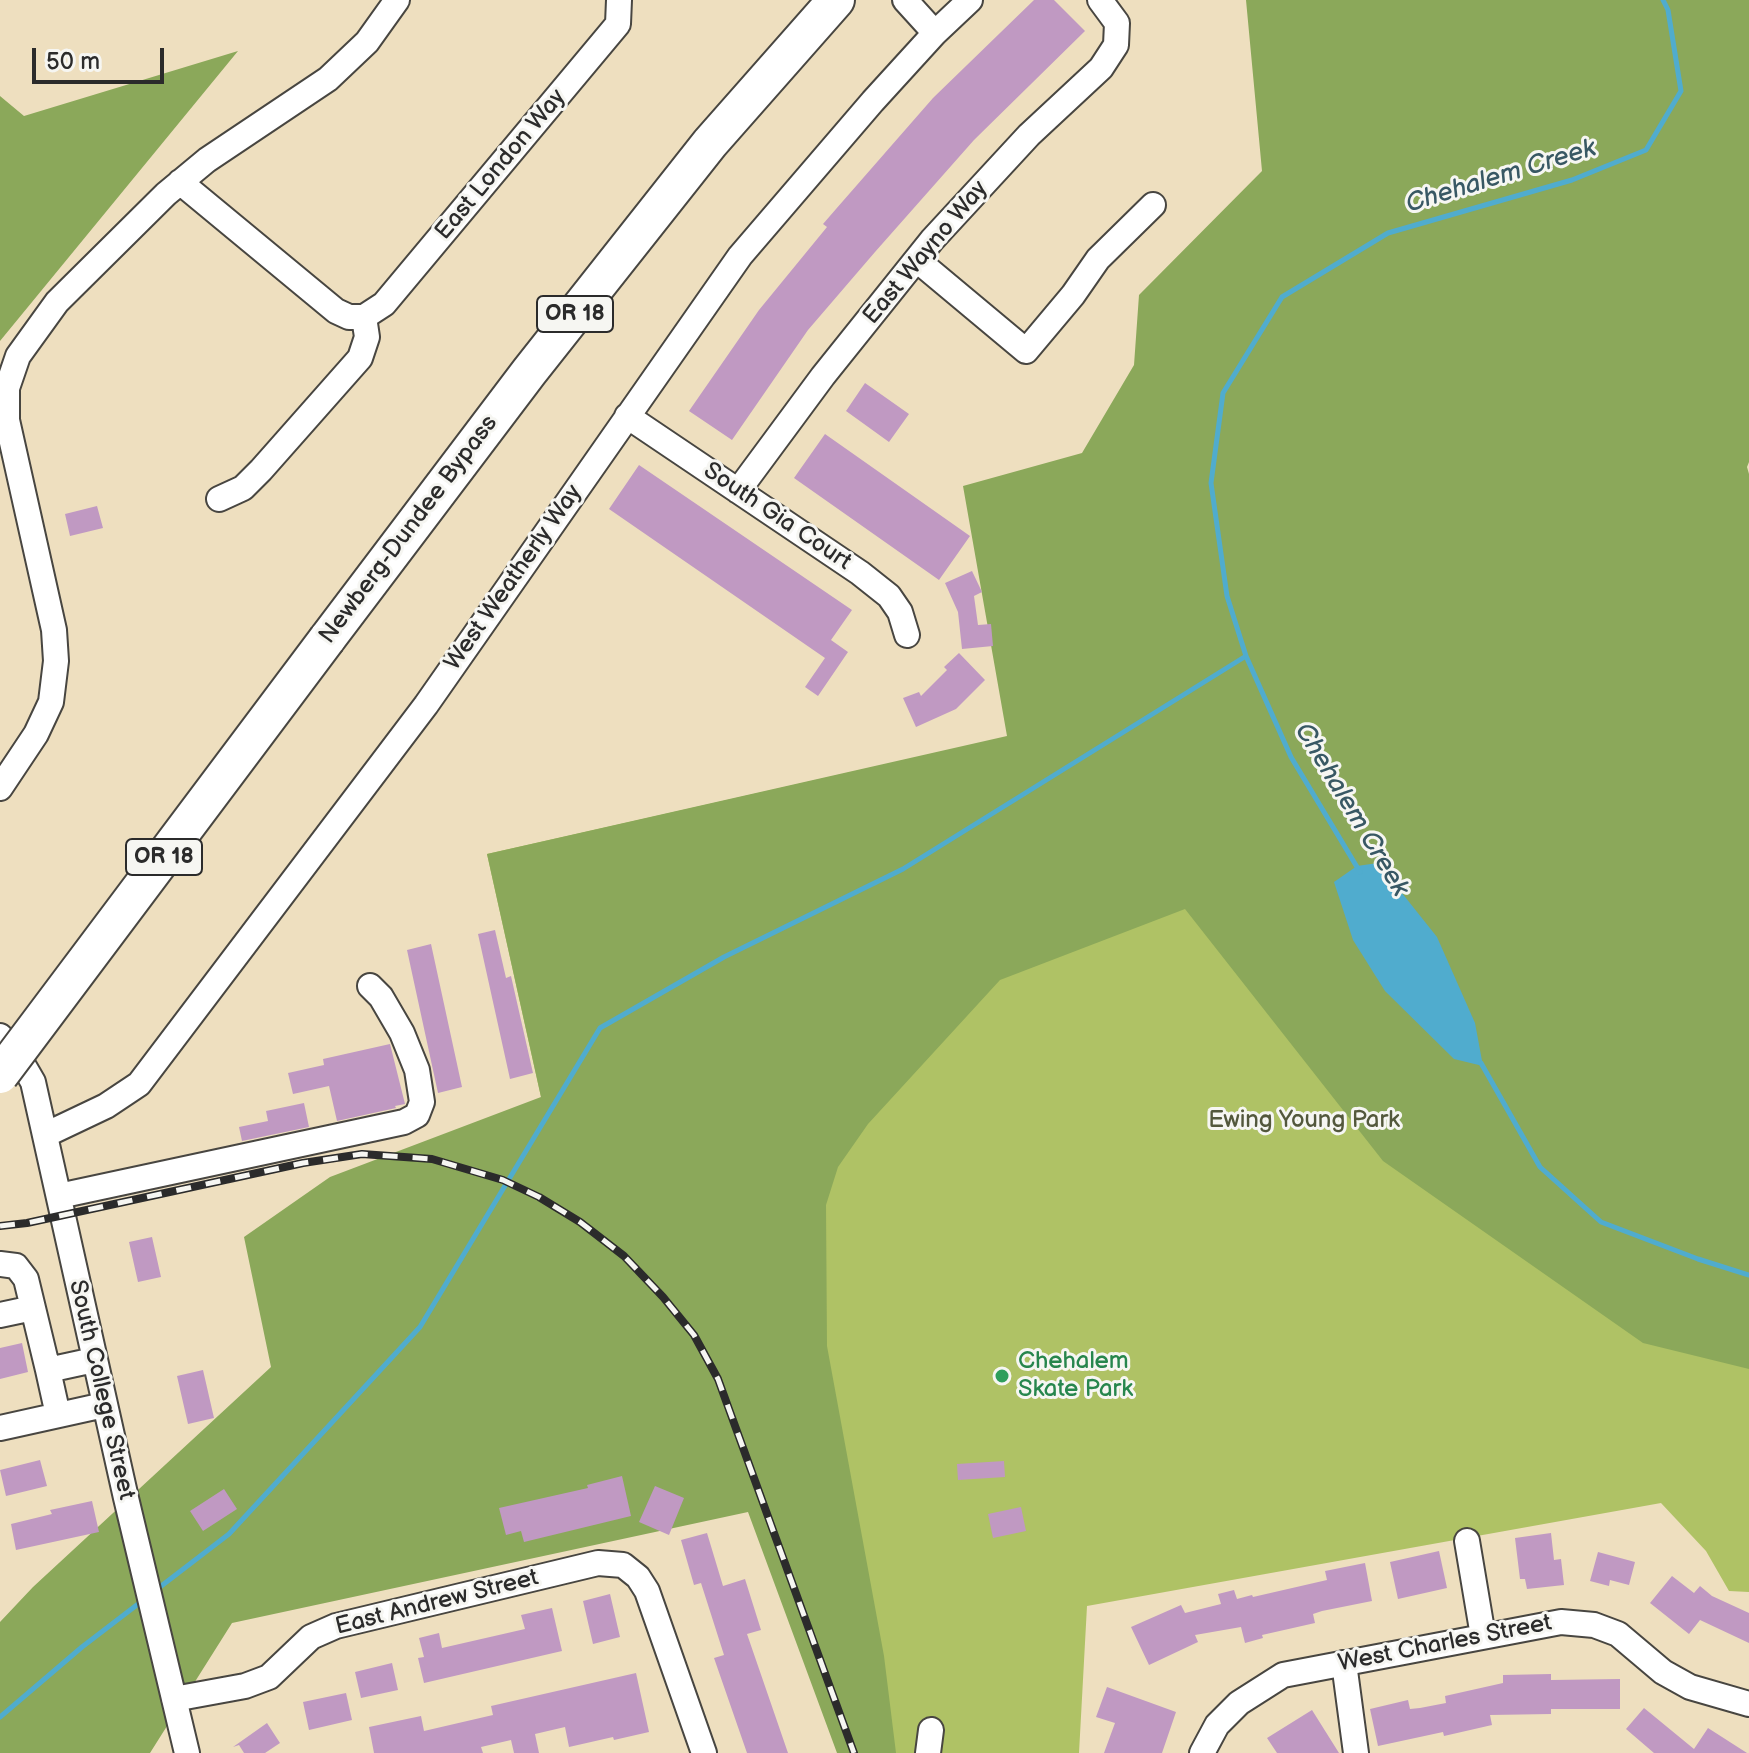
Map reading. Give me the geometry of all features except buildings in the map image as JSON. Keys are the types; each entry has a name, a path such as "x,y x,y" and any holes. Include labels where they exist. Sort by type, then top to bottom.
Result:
{"highway":[{"name":"Newberg-Dundee Bypass","path":"0,1075 529,372 710,143 836,0"}],"street":[{"path":"0,788 36,734 51,702 56,661 54,630 7,420 7,388 18,356 57,302 180,182 207,160 328,79 367,42 397,0"},
{"path":"905,0 935,33"},
{"name":"West Weatherly Way","path":"45,1135 106,1106 139,1084 426,705 740,256 873,101 970,0"},
{"name":"East Wayno Way","path":"738,491 823,376 932,240 1029,135 1101,68 1116,45 1117,23 1100,0"},
{"name":"East London Way","path":"364,317 384,304 618,24 619,1"},
{"path":"180,182 336,311 349,317 364,317 367,337 360,358 261,470 243,488 219,499"},
{"path":"917,260 1026,351 1073,295 1098,259 1153,205"},
{"name":"South Gia Court","path":"627,416 860,573 889,596 900,612 907,635"},
{"path":"59,1196 404,1122 417,1115 422,1102 417,1070 402,1033 381,997 370,986"},
{"name":"South College Street","path":"0,1036 15,1051 33,1082 104,1405 187,1753"},
{"path":"0,1264 16,1266 26,1279 58,1415"},
{"path":"0,1315 33,1308"},
{"path":"48,1370 94,1360"},
{"path":"0,1428 104,1405"},
{"path":"1467,1541 1483,1636"},
{"name":"East Andrew Street","path":"174,1699 245,1686 269,1677 311,1637 336,1626 598,1563 623,1565 638,1577 647,1591 701,1753"},
{"name":"West Charles Street","path":"1202,1753 1217,1725 1239,1703 1283,1675 1561,1622 1594,1625 1618,1634 1663,1672 1690,1687 1749,1704"},
{"path":"1344,1663 1356,1753"}],"green space":[{"path":"1246,0 1749,0 1749,1369 1643,1343 1383,1161 1185,909 1000,980 868,1124 838,1167 826,1205 827,1346 884,1656 896,1753 837,1753 748,1512 232,1623 150,1753 0,1753 0,1622 33,1587 271,1367 244,1237 330,1177 541,1097 487,854 1007,736 963,486 1082,453 1134,365 1139,295 1262,171"},
{"path":"238,51 0,341 0,96 24,116"},
{"name":"Ewing Young Park","path":"1007,737 1749,1095 1749,1592 1729,1591 1706,1551 1661,1503 1087,1606 1079,1753 867,1753 737,1398 541,1097 487,854"}],"water":[{"path":"1378,863 1437,937 1475,1023 1483,1066 1454,1059 1385,991 1353,940 1334,882 1357,866"}],"waterway":[{"name":"Chehalem Creek","path":"1360,872 1291,757 1246,656 1227,596 1211,483 1223,393 1282,297 1388,233 1572,180 1646,150 1681,91 1668,10 1663,0"},
{"path":"156,1590 229,1534 420,1327 600,1028 724,957 903,869 1246,656"},
{"name":"Chehalem Creek","path":"1481,1063 1540,1167 1601,1222 1749,1275"},
{"path":"0,1717 142,1601"}],"railway":[{"path":"0,1226 27,1223 303,1163 362,1154 432,1159 503,1180 580,1222 624,1256 663,1297 694,1335 718,1379 854,1753"}],"place":[{"name":"Chehalem Skate Park","path":"1002,1376"}]}
